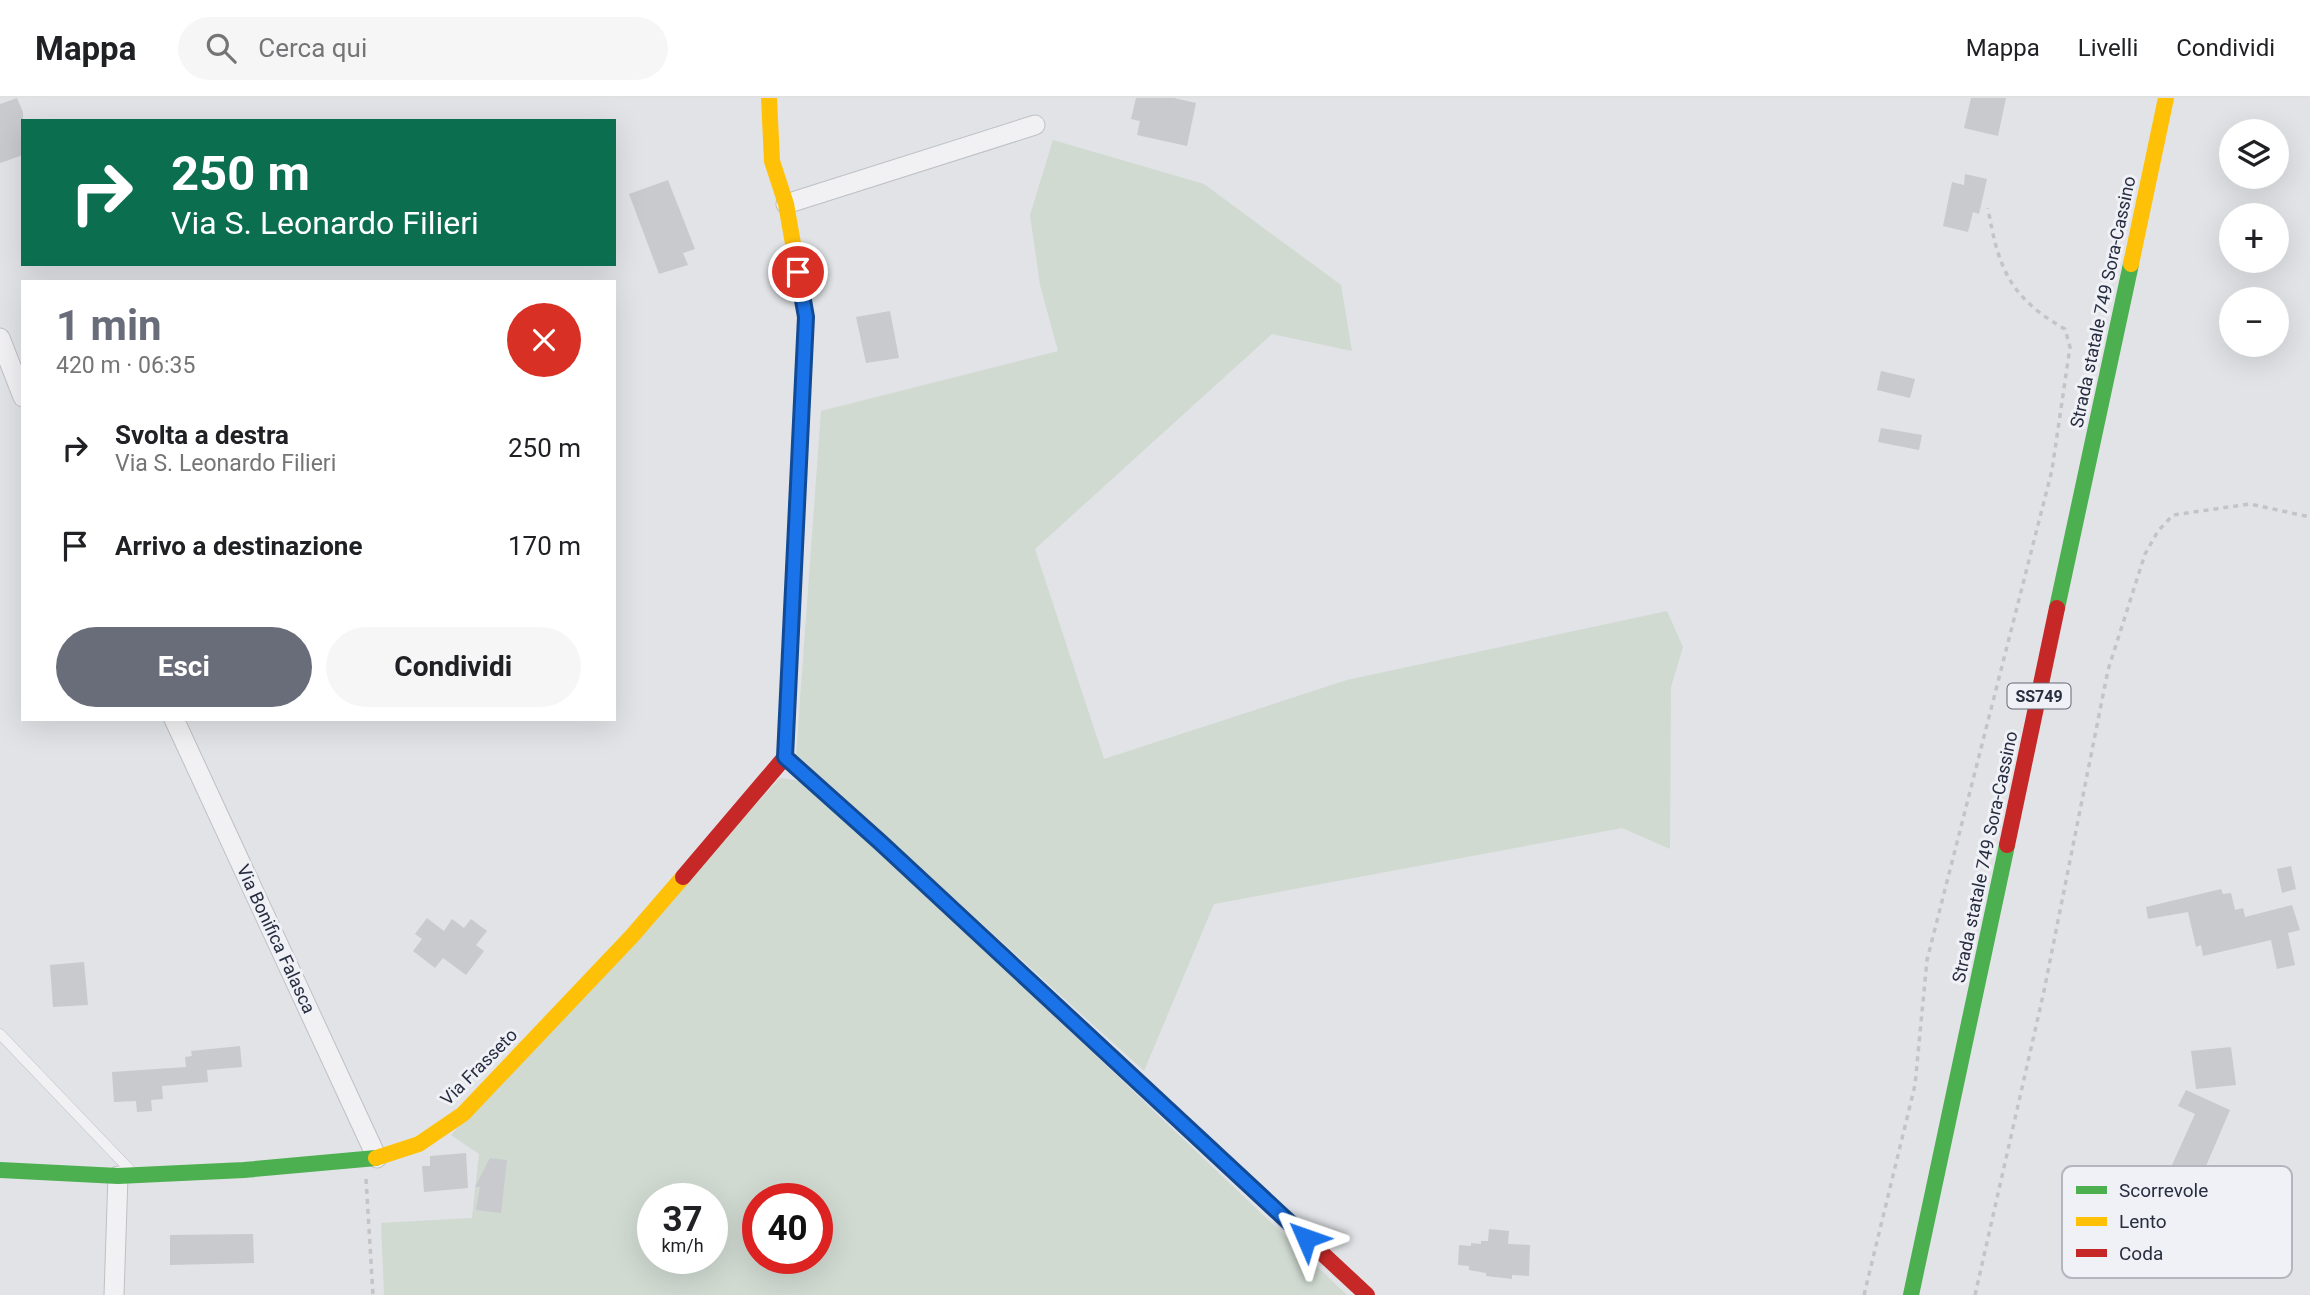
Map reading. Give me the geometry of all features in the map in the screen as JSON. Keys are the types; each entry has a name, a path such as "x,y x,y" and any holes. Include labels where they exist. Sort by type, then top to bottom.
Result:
{"main road":[{"path":"769,98 772,161 786,204 806,317 785,757 1367,1295"},
{"name":"Strada statale 749 Sora-Cassino","path":"1911,1295 2166,98"},
{"name":"Via Frasseto","path":"0,1170 126,1176 244,1170 371,1159 419,1144 463,1114 632,936 785,757"}],"street":[{"path":"786,204 1035,125"},
{"path":"0,338 21,392"},
{"name":"Via Bonifica Falasca","path":"175,721 371,1159"},
{"path":"114,1295 126,1176"}],"lane":[{"path":"0,1034 126,1176"}],"path":[{"path":"1864,1295 1915,1085 1927,960 2052,470 2070,347 2065,329 2033,309 2017,291 2003,267 1994,243 1988,208"},
{"path":"1975,1295 2044,991 2108,670 2145,554 2158,531 2174,515 2250,504 2310,517"},
{"path":"371,1159 373,1295"}],"shaded area":[{"path":"1053,140 1204,184 1341,285 1352,351 1272,334 1035,549 1104,759 1347,680 1667,611 1683,647 1671,687 1670,849 1622,828 1214,904 1144,1071 796,755 821,411 1058,351 1040,285 1030,215"},
{"path":"780,778 802,781 904,873 1347,1295 384,1295 381,1223 472,1218 479,1154 451,1135"}],"building":[{"path":"17,98 23,119 21,156 0,163 0,104"},
{"path":"1136,98 1174,98 1196,103 1187,146 1137,135 1140,121 1131,119"},
{"path":"1971,98 2006,98 1998,136 1964,128"},
{"path":"1965,174 1987,179 1979,214 1973,212 1968,232 1943,226 1952,182 1964,185"},
{"path":"668,180 695,249 683,253 688,265 659,274 629,194"},
{"path":"890,311 899,358 866,363 856,317"},
{"path":"1881,371 1915,379 1910,398 1877,390"},
{"path":"1881,428 1922,435 1919,450 1878,442"},
{"path":"2291,866 2296,889 2282,893 2277,869"},
{"path":"2221,889 2223,894 2231,893 2235,910 2243,908 2245,917 2292,905 2300,930 2288,933 2295,965 2277,969 2271,940 2203,956 2201,945 2196,947 2188,912 2148,919 2146,907"},
{"path":"427,918 444,931 452,919 464,928 471,919 487,931 476,945 484,951 466,975 443,958 435,968 413,951 422,939 415,934"},
{"path":"84,962 88,1005 53,1007 50,965"},
{"path":"240,1046 242,1067 207,1070 208,1082 162,1086 163,1099 151,1100 152,1111 137,1112 136,1101 114,1102 112,1072 186,1067 185,1057 192,1056 191,1051"},
{"path":"2231,1047 2236,1085 2196,1089 2191,1051"},
{"path":"2186,1090 2230,1110 2206,1166 2172,1165 2195,1114 2178,1106"},
{"path":"466,1153 468,1188 424,1192 422,1166 430,1166 430,1156"},
{"path":"490,1158 507,1160 501,1213 476,1210 480,1187 475,1187"},
{"path":"1489,1229 1509,1231 1508,1244 1530,1245 1529,1276 1512,1275 1512,1279 1486,1276 1486,1273 1469,1270 1469,1266 1458,1265 1459,1245 1471,1246 1471,1243 1481,1244 1481,1241 1488,1241"},
{"path":"253,1234 254,1263 170,1265 170,1235"}],"traffic: fast":[{"path":"2057,608 2131,264"},
{"path":"797,498 785,757 865,829"},
{"path":"1911,1295 2007,845"},
{"path":"0,1170 118,1176 244,1170 376,1158"}],"traffic: slow":[{"path":"769,98 772,161 786,204 806,317 797,498"},
{"path":"2131,264 2166,98"},
{"path":"865,829 1071,1020"},
{"path":"376,1158 419,1144 463,1114 632,936 683,877"}],"traffic: jam":[{"path":"2007,845 2057,608"},
{"path":"683,877 785,757"},
{"path":"1071,1020 1367,1295"}],"route":[{"path":"798,272 806,317 785,757 1306,1238"}]}
